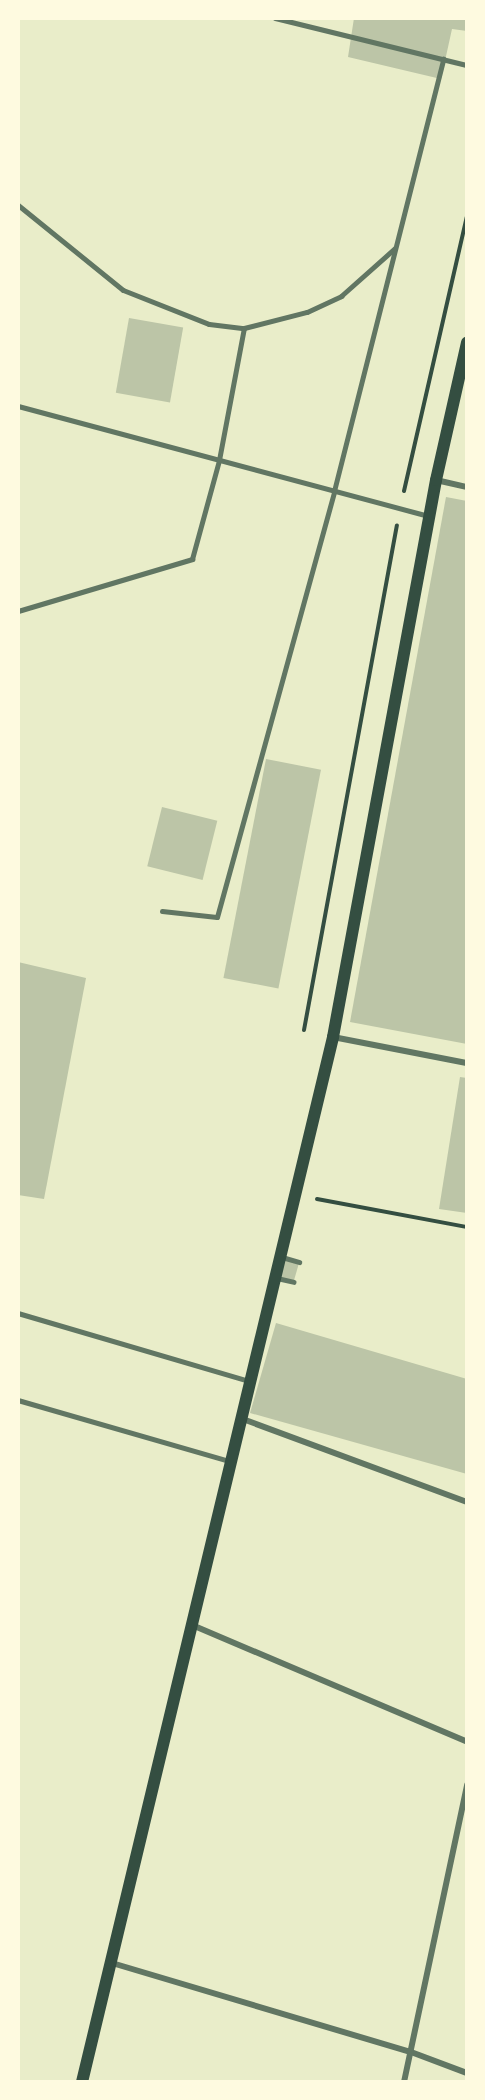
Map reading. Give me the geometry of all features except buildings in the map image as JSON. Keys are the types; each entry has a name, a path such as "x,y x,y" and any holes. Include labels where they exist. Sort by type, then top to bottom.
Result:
{"main road":[{"path":"82,2082 232,1461 239,1418 277,1278 333,1037 436,480 467,342"}],"street":[{"path":"276,18 467,65"},
{"path":"162,911 217,917 334,491 443,59"},
{"path":"18,205 123,290 209,324 244,328 307,312 341,296 396,247"},
{"path":"18,611 192,559 219,460 244,328"},
{"path":"18,406 429,517"},
{"path":"436,480 467,487"},
{"path":"333,1037 467,1062"},
{"path":"239,1418 467,1502"},
{"path":"192,1625 467,1742"},
{"path":"404,2082 467,1785"},
{"path":"112,1963 411,2052 467,2073"}],"lane":[{"path":"282,1257 299,1262"},
{"path":"277,1278 294,1282"},
{"path":"18,1313 249,1381"},
{"path":"18,1400 232,1461"}],"path":[{"path":"304,1030 400,508 467,217"},
{"path":"297,1196 467,1227"}]}
